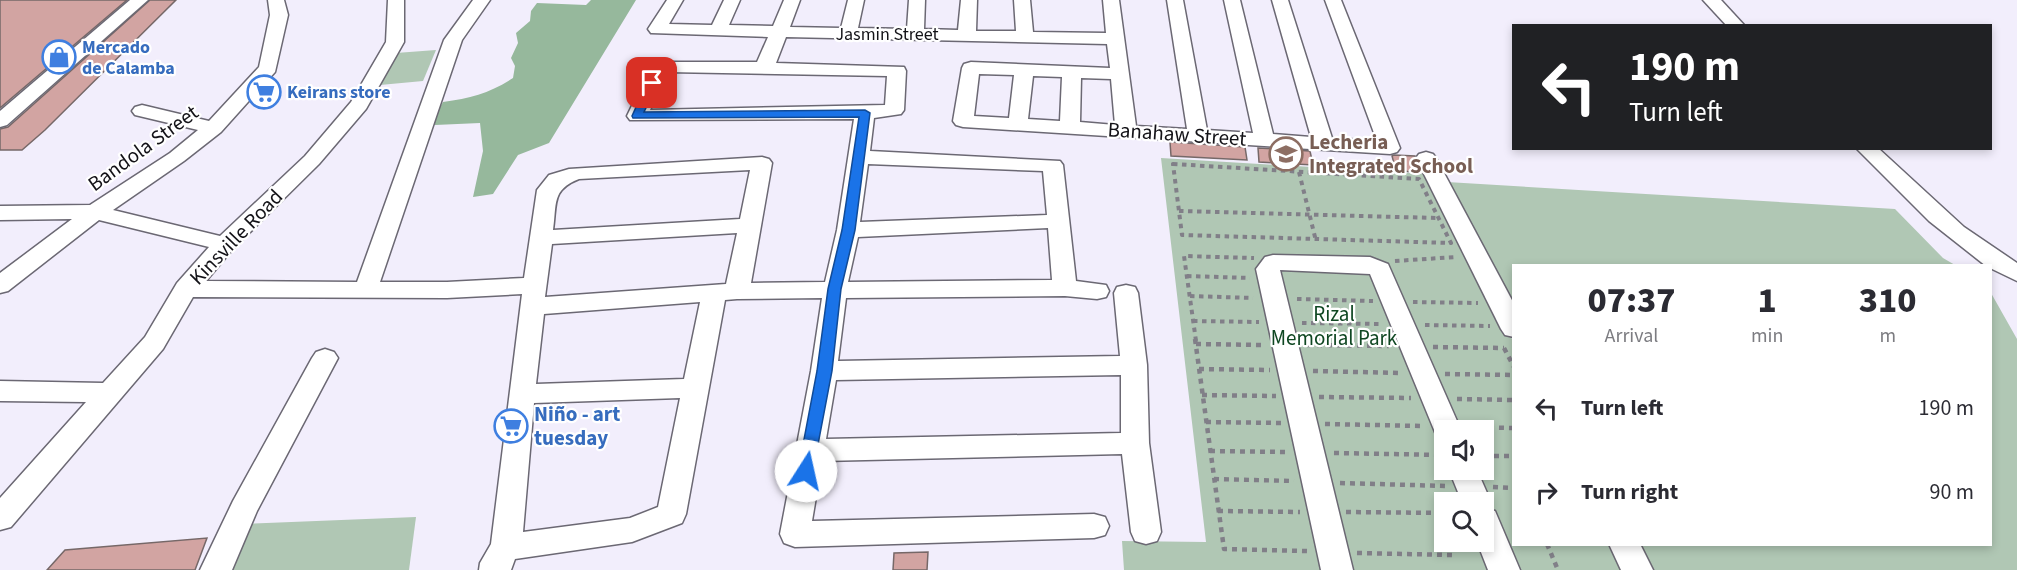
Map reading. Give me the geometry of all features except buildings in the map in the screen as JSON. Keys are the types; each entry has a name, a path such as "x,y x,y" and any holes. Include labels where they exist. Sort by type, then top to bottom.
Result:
{"street":[{"path":"0,121 140,0"},
{"name":"Bandola Street","path":"0,285 95,212 177,157 214,128 268,68 279,15 276,0"},
{"name":"Kinsville Road","path":"0,518 154,343 186,289 225,244 312,160 359,105 395,42 396,0"},
{"path":"366,289 453,40 483,0"},
{"name":"Jasmin Street","path":"675,0 657,29 1117,39"},
{"path":"718,31 732,0"},
{"path":"764,69 792,0"},
{"path":"848,34 856,0"},
{"path":"915,34 917,0"},
{"path":"967,34 969,0"},
{"path":"1022,0 1025,36"},
{"path":"1110,0 1117,39 1126,130"},
{"path":"1175,0 1198,135"},
{"path":"1232,0 1264,139"},
{"path":"1280,0 1323,143"},
{"name":"Banahaw Street","path":"1024,70 971,68 963,121 1390,148 1333,0"},
{"path":"1711,0 1735,24"},
{"path":"660,66 897,72 894,110 865,113 637,116 660,66"},
{"path":"1018,124 1024,70 1119,74"},
{"path":"1070,127 1072,71"},
{"path":"142,111 214,128"},
{"path":"865,113 848,230 835,289 824,371 795,534 1094,526"},
{"path":"1868,150 1953,232 1994,261 2017,273"},
{"path":"859,157 1053,165 1065,288"},
{"path":"762,163 748,225 696,388 670,514 632,530 501,559 541,238 548,190 557,180 576,173 762,163"},
{"path":"1423,169 1506,339"},
{"path":"0,213 95,212 225,244"},
{"path":"848,230 1058,220"},
{"path":"541,238 748,225"},
{"path":"1337,570 1268,269 1273,262 1319,251 1380,269 1443,420"},
{"path":"186,289 447,290 533,296 835,289 1065,288 1097,291"},
{"path":"1126,293 1134,365 1135,443 1146,532"},
{"path":"216,570 243,510 326,358"},
{"path":"824,371 1134,365"},
{"path":"522,394 696,388"},
{"path":"0,391 112,393"},
{"path":"810,450 1135,443"},
{"path":"1494,545 1504,570"},
{"path":"1625,546 1637,570"}],"path":[{"path":"1423,169 1299,172 1173,164 1182,235 1319,251 1450,243"},
{"path":"1299,172 1319,251"},
{"path":"1179,211 1438,218"},
{"path":"1224,549 1184,256 1257,259 1273,262"},
{"path":"1380,269 1385,262 1458,257"},
{"path":"1199,369 1286,346 1404,324 1482,303 1477,294"},
{"path":"1190,297 1286,346 1434,398 1512,400"},
{"path":"1196,344 1286,346 1404,324 1493,326 1490,319"},
{"path":"1193,321 1286,346 1424,374 1512,375"},
{"path":"1202,395 1286,346 1404,324 1506,339 1512,360"},
{"path":"1206,422 1434,429"},
{"path":"1494,428 1512,428"},
{"path":"1494,456 1512,456"},
{"path":"1214,479 1512,488"},
{"path":"1548,546 1558,570"}],"green space":[{"path":"591,0 636,0 549,143 518,155 493,194 473,197 483,151 480,123 435,125 432,121 443,102 480,94 513,78 515,66 511,58 518,43 516,33 530,21 531,11 537,3 586,5"},
{"path":"436,50 423,81 380,85 396,53"},
{"name":"Rizal Memorial Park","path":"1161,158 1429,174 1512,339 1512,546 1618,546 1630,570 1124,570 1122,541 1206,542"},
{"path":"1447,182 1895,209 1943,258 1953,264 1512,264 1512,306"},
{"path":"1992,295 2017,339 2017,570 1650,570 1638,546 1992,546"},
{"path":"416,517 409,570 222,570 241,524"}],"place":[{"name":"Mercado de Calamba","path":"59,57"},
{"name":"Keirans store","path":"264,92"},
{"name":"Lecheria Integrated School","path":"1286,154"},
{"name":"Niño - art tuesday","path":"511,426"}],"route":[{"path":"652,83 637,116 865,113 848,230 835,289 824,371 806,471"}]}
